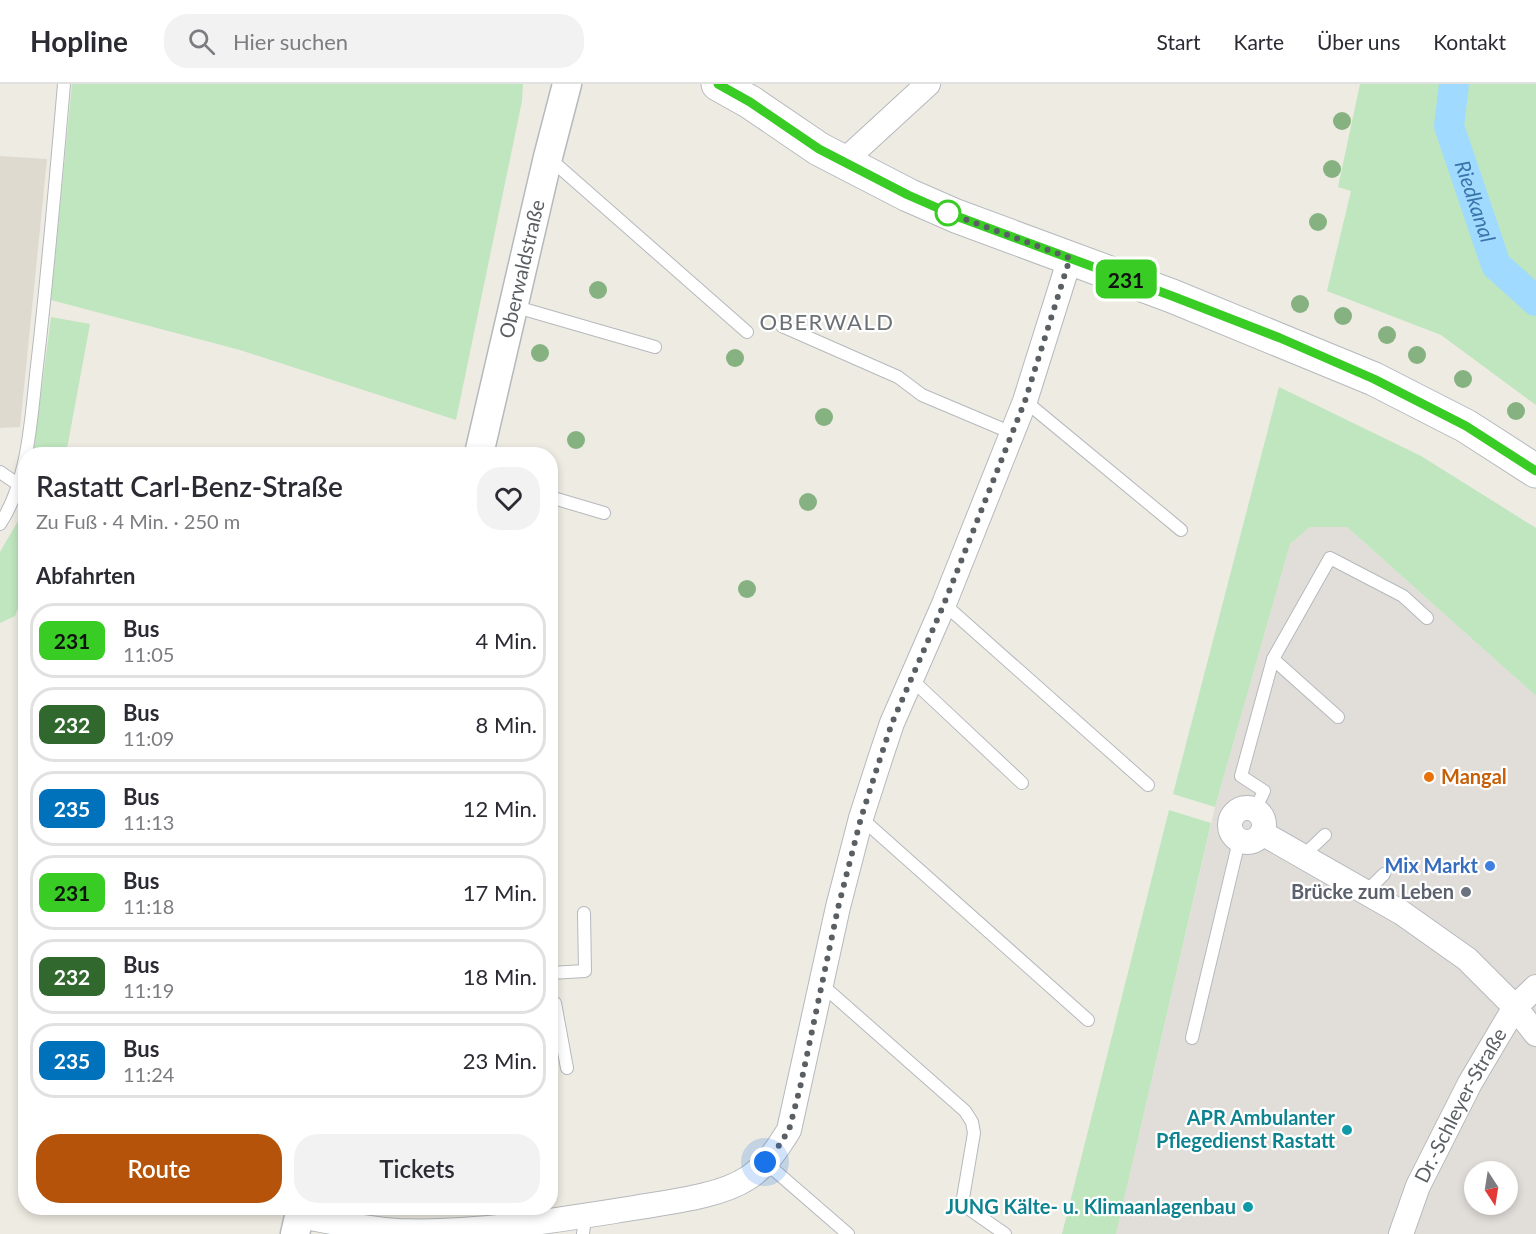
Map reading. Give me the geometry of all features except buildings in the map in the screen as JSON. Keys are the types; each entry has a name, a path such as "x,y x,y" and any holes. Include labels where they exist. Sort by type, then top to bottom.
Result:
{"main road":[{"path":"718,84 843,162 956,216 1280,338 1374,379 1466,426 1536,471"}],"street":[{"name":"Oberwaldstraße","path":"481,447 567,84"},
{"path":"843,162 928,84"},
{"path":"298,1219 380,1229 448,1232 584,1225 714,1192 748,1178 772,1156 789,1130 838,908 861,818 892,723 944,604 1025,401 1070,258"},
{"path":"1242,809 1255,810 1263,820 1262,833 1252,842 1239,841 1231,831 1232,818 1242,809"},
{"path":"1262,833 1402,912 1467,959 1515,1008 1536,1034"},
{"name":"Dr.-Schleyer-Straße","path":"1401,1234 1418,1186 1470,1083 1515,1008 1536,987"}],"lane":[{"path":"26,447 44,305 64,84"},
{"path":"548,157 747,332"},
{"path":"513,306 655,347"},
{"path":"782,326 898,377 922,395 1012,433"},
{"path":"1025,401 1181,530"},
{"path":"0,472 18,484"},
{"path":"0,524 9,511 18,488"},
{"path":"558,499 604,513"},
{"path":"1255,810 1264,790 1241,776 1273,658 1330,558 1403,596 1427,618"},
{"path":"944,604 1149,785"},
{"path":"1273,658 1338,717"},
{"path":"910,678 1022,783"},
{"path":"861,818 1088,1020"},
{"path":"1303,856 1325,835"},
{"path":"1191,1038 1239,841"},
{"path":"1366,892 1384,874"},
{"path":"558,972 585,971 584,913"},
{"path":"822,985 965,1111 972,1122 974,1133 962,1204 1005,1232"},
{"path":"558,1020 567,1068"},
{"path":"765,1162 848,1234"}],"shaded area":[{"path":"0,156 47,159 20,427 0,428"},
{"path":"1310,527 1347,527 1536,696 1536,1234 1116,1234 1215,807 1290,544"}],"green space":[{"path":"72,84 523,84 522,101 456,420 240,350 51,300"},
{"path":"1360,84 1536,84 1536,405 1441,335 1327,291 1351,191 1338,187"},
{"path":"51,317 90,324 67,447 34,447"},
{"path":"1279,387 1421,456 1536,528 1536,696 1347,527 1310,527 1290,544 1215,807 1173,794"},
{"path":"18,521 18,608 15,616 0,623 0,552"},
{"path":"1169,810 1211,823 1116,1234 1062,1234"}],"waterway":[{"name":"Riedkanal","path":"1454,84 1449,126 1496,265 1536,301"}],"bus line":[{"name":"231","path":"718,84 750,102 819,149 908,195 956,216 1280,338 1374,379 1466,426 1536,471"}],"place":[{"name":"Mangal","path":"1429,777"},
{"name":"Mix Markt","path":"1490,866"},
{"name":"Brücke zum Leben","path":"1466,892"},
{"name":"APR Ambulanter Pflegedienst Rastatt","path":"1347,1130"},
{"name":"JUNG Kälte- u. Klimaanlagenbau","path":"1248,1207"}],"district":[{"name":"OBERWALD","path":"827,322"}],"route":[{"path":"765,1162 772,1156 789,1130 838,908 861,818 892,723 944,604 1025,401 1070,258 948,213"}]}
